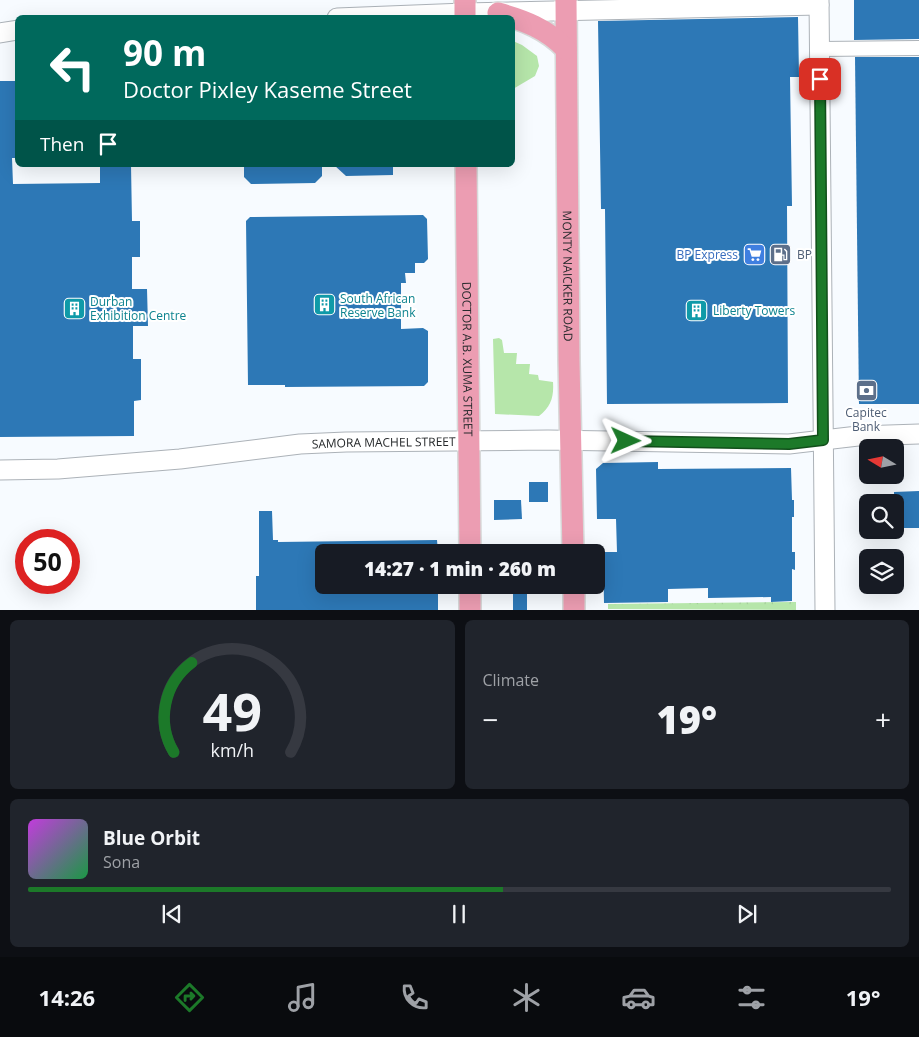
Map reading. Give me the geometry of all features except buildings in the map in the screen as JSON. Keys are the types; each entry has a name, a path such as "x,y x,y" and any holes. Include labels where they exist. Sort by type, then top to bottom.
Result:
{"main road":[{"path":"384,15 465,10 498,13 566,6 819,3 825,610"},
{"name":"MONTY NAICKER ROAD","path":"566,6 573,544"},
{"path":"498,13 504,15"},
{"path":"515,18 546,32 566,49"},
{"path":"0,32 15,30"},
{"name":"DOCTOR A.B. XUMA STREET","path":"466,167 470,544"},
{"name":"SAMORA MACHEL STREET","path":"0,470 58,469 172,459 300,444 346,442 571,440 789,444 875,435 919,434"},
{"path":"470,594 470,610"},
{"path":"574,594 574,610"}],"street":[{"path":"820,49 919,48"}],"green space":[{"path":"515,42 537,56 539,66 535,76 515,88"},
{"path":"499,338 502,340 504,353 517,353 516,364 530,364 529,374 538,375 539,380 553,382 551,401 539,416 495,414 493,339"},
{"path":"796,602 796,610 608,609 608,604"}],"place":[{"name":"BP Express","path":"754,254"},
{"name":"BP","path":"781,254"},
{"name":"South African Reserve Bank","path":"324,305"},
{"name":"Durban Exhibition Centre","path":"74,308"},
{"name":"Liberty Towers","path":"697,310"},
{"name":"Capitec Bank","path":"866,391"}],"route":[{"path":"626,441 789,444 823,440 820,79"}]}
